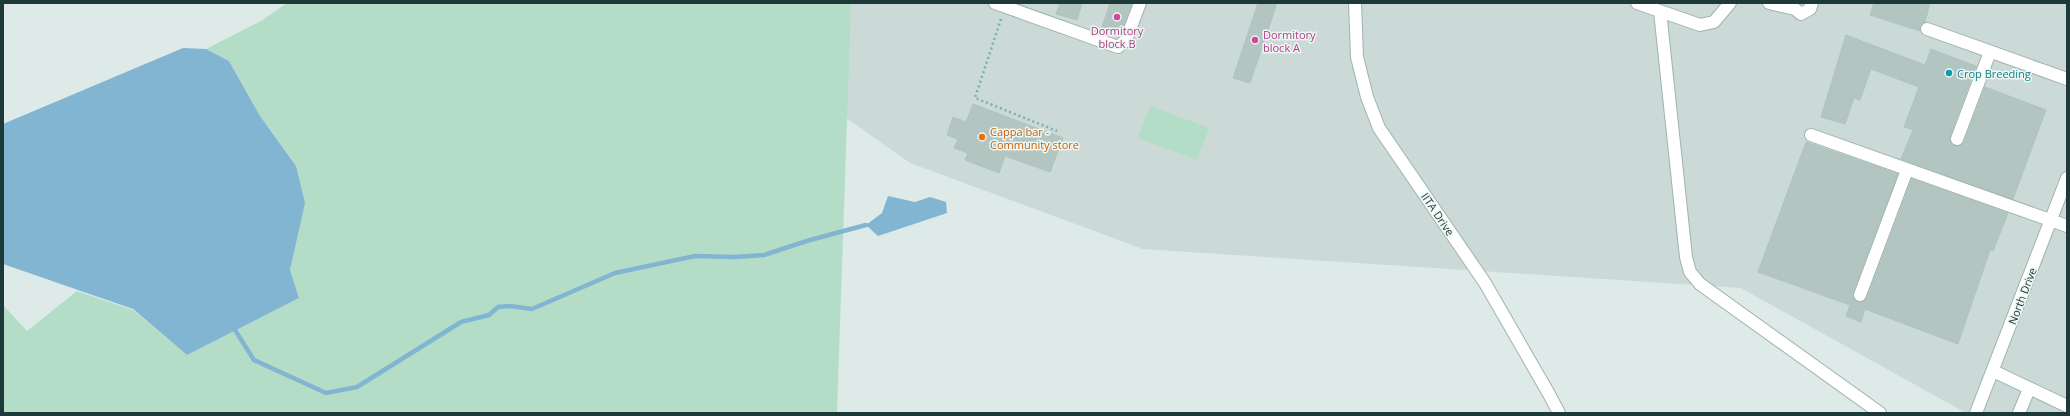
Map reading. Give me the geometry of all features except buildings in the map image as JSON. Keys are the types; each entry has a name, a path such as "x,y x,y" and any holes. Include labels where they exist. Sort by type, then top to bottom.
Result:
{"street":[{"path":"1000,5 1118,47 1126,40 1140,3"},
{"name":"IITA Drive","path":"1355,3 1356,57 1367,97 1379,128 1485,283 1549,394 1558,413"},
{"path":"1637,3 1700,25 1714,22 1730,3"},
{"path":"1769,3 1795,9 1801,14 1810,8 1812,3"},
{"path":"1660,11 1685,249 1690,272 1700,284 1880,413"},
{"path":"1927,30 2067,79"},
{"path":"1957,139 1990,52"},
{"path":"1811,136 2067,226"},
{"path":"1860,295 1907,170"},
{"name":"North Drive","path":"1976,413 2067,178"},
{"path":"1992,371 2067,406"},
{"path":"2019,413 2029,389"}],"path":[{"path":"1000,5 975,98 1057,131"}],"shaded area":[{"path":"684,3 2067,3 2067,413 1966,413 1741,288 1143,249 910,163"}],"green space":[{"path":"287,3 851,3 837,413 3,413 3,305 27,331 77,291 133,310 187,355 299,298 290,271 295,242 296,166 260,116 229,61 206,49 261,21"},
{"path":"1150,106 1209,128 1197,160 1138,138"}],"water":[{"path":"183,48 206,49 229,61 260,116 296,166 305,203 290,270 299,298 187,355 133,309 3,264 3,124"},
{"path":"888,196 915,202 930,197 946,202 947,213 878,236 866,225 882,213"}],"waterway":[{"path":"231,326 254,360 326,393 357,387 461,322 489,315 498,307 510,306 532,309 615,273 695,256 735,257 764,255 810,240 866,225"}],"place":[{"name":"Dormitory block B","path":"1117,17"},
{"name":"Dormitory block A","path":"1255,40"},
{"name":"Crop Breeding","path":"1949,73"},
{"name":"Cappa bar - Community store","path":"982,137"}]}
